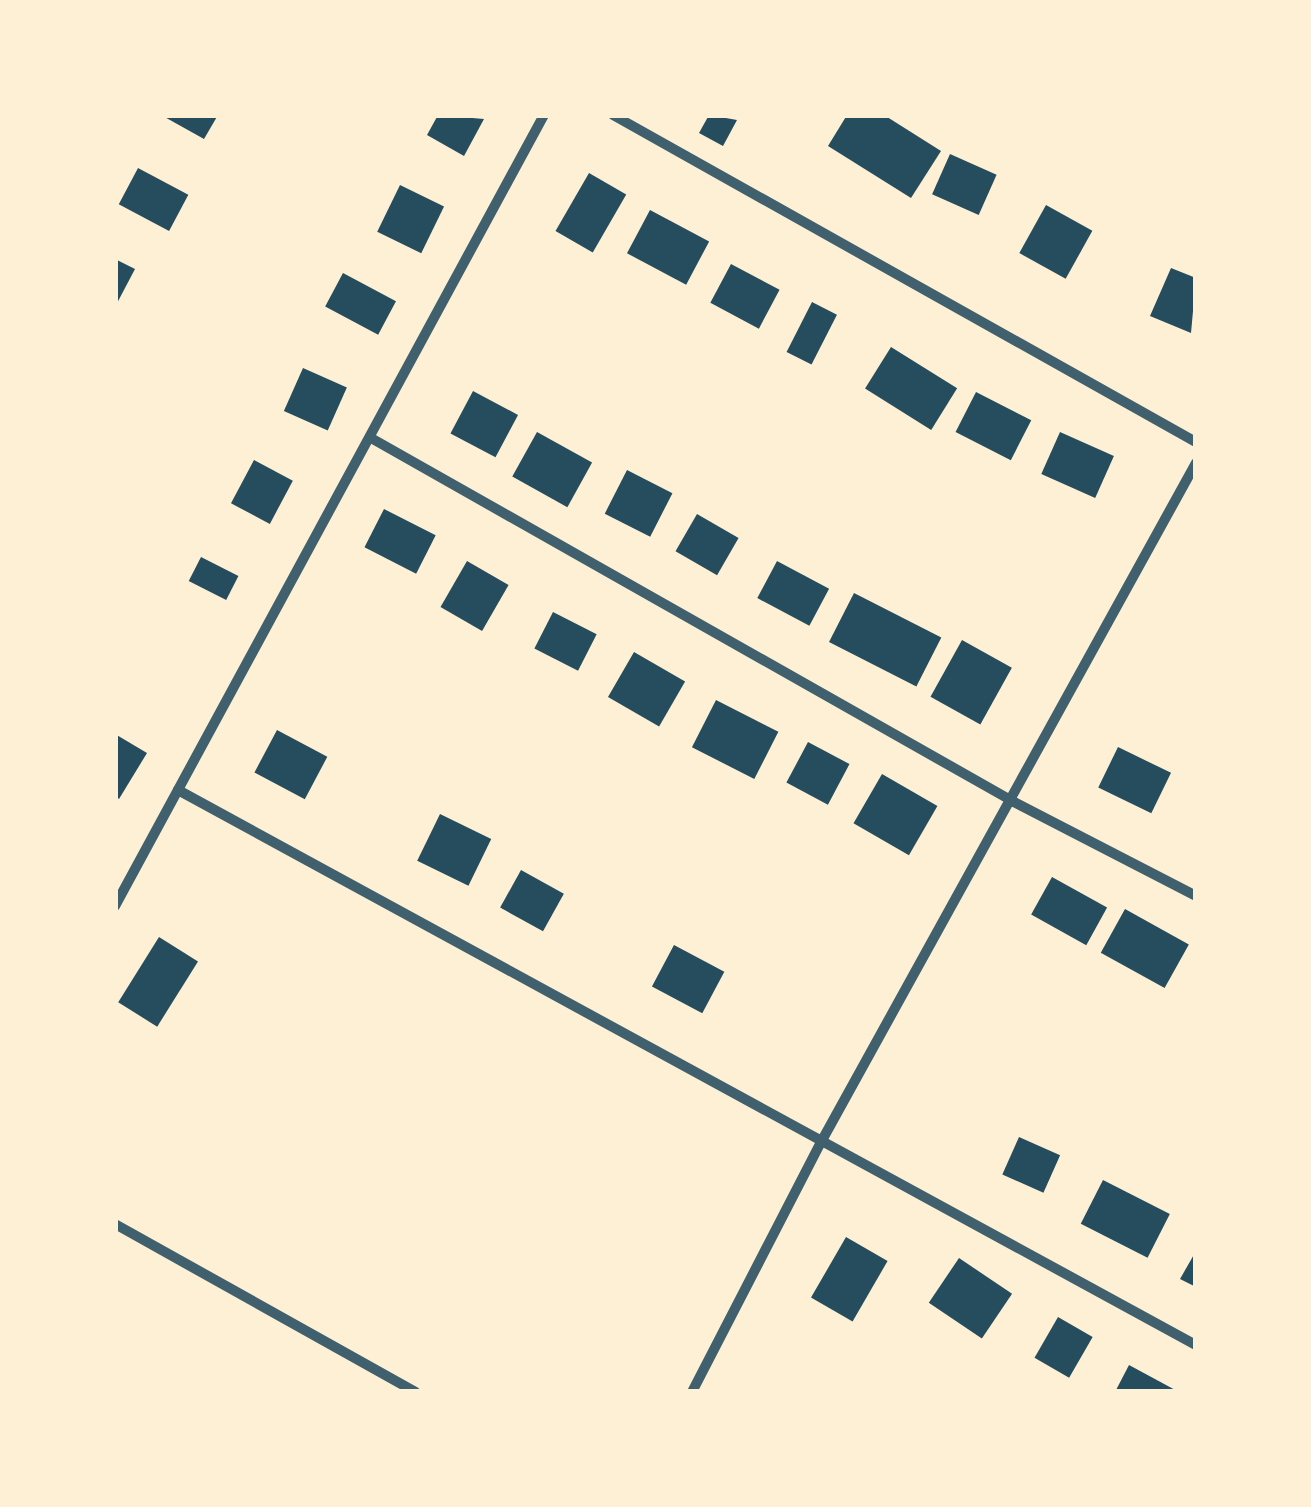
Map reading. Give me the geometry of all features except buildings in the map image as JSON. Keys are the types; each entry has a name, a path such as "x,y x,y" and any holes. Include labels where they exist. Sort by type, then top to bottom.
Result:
{"street":[{"path":"115,906 544,115"},
{"path":"613,115 1196,442"},
{"path":"371,438 1014,802 1196,896"},
{"path":"692,1392 820,1144 1014,802 1196,463"},
{"path":"178,790 820,1144 1196,1345"},
{"path":"115,1224 415,1392"}]}
